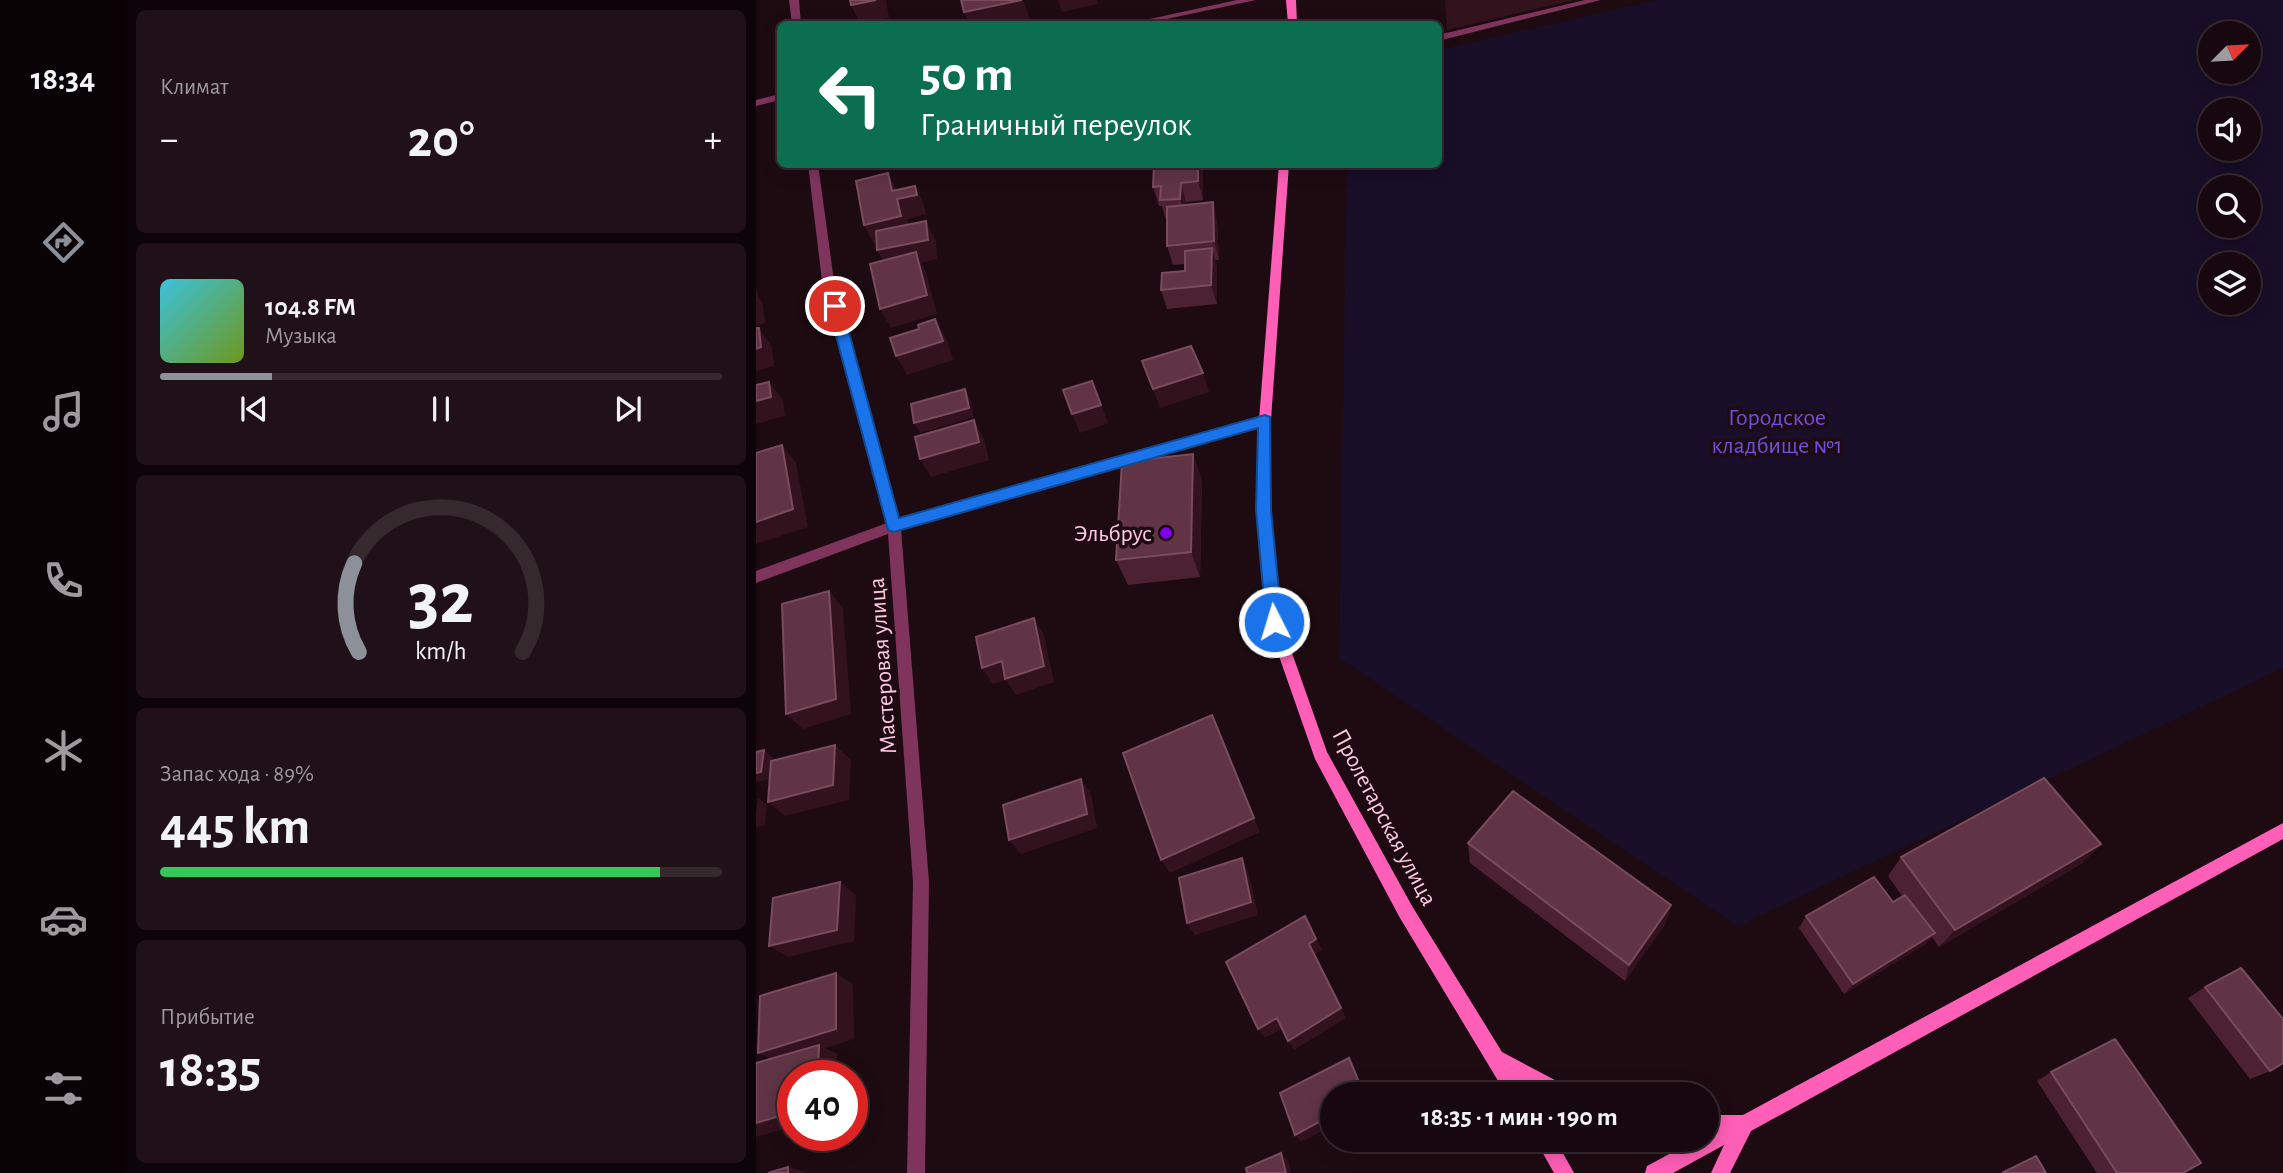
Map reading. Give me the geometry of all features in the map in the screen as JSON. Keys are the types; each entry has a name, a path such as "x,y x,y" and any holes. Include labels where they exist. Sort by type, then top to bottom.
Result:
{"street":[{"path":"794,0 797,21"},
{"path":"1147,21 1251,0"},
{"path":"1291,0 1293,21"},
{"path":"1442,37 1595,0"},
{"path":"756,103 777,98"},
{"name":"Мастеровая улица","path":"814,168 828,281 894,526 921,882 916,1173"},
{"name":"Пролетарская улица","path":"1284,168 1265,420 1264,510 1274,622 1320,754 1406,912 1510,1082"},
{"path":"756,577 894,526 1265,420"},
{"path":"1654,1173 2283,831"},
{"path":"1496,1059 1541,1082"},
{"path":"1719,1124 1744,1124"},
{"path":"1720,1173 1744,1124"},
{"path":"1552,1152 1565,1173"}],"green space":[{"name":"Городское кладбище №1","path":"1656,0 2283,0 2283,668 1738,926 1339,658 1347,168 1442,168 1442,49"}],"building":[{"path":"850,0 876,0 851,5"},
{"path":"961,0 1022,0 964,12"},
{"path":"1154,168 1198,168 1198,181 1181,183 1180,199 1160,200 1161,186 1153,187"},
{"path":"888,173 892,191 915,186 917,195 897,199 901,216 864,225 856,181"},
{"path":"1213,202 1214,241 1167,246 1167,207"},
{"path":"926,221 928,240 877,250 876,231"},
{"path":"1212,248 1211,285 1161,290 1162,273 1185,271 1185,251"},
{"path":"916,252 927,295 880,309 870,264"},
{"path":"935,319 943,341 896,356 890,338 919,329 918,325"},
{"path":"756,328 759,328 761,347 756,349"},
{"path":"1191,346 1203,373 1153,389 1142,361"},
{"path":"1092,381 1101,405 1072,414 1063,390"},
{"path":"769,382 771,397 756,401 756,385"},
{"path":"965,389 969,408 914,423 911,404"},
{"path":"974,420 979,442 920,459 915,437"},
{"path":"782,445 793,509 756,522 756,453"},
{"path":"1193,454 1191,552 1116,560 1122,462"},
{"path":"829,591 836,699 786,714 782,604"},
{"path":"1034,618 1044,666 1005,679 1002,661 982,668 976,637"},
{"path":"1212,715 1254,818 1161,860 1123,753"},
{"path":"835,745 833,785 768,802 771,761"},
{"path":"764,750 761,772 756,773 756,752"},
{"path":"2044,778 2101,844 1955,930 1901,857"},
{"path":"1081,779 1087,814 1009,840 1003,805"},
{"path":"1513,791 1671,905 1629,965 1468,843"},
{"path":"1242,858 1251,902 1187,923 1179,878"},
{"path":"1874,877 1893,902 1905,895 1935,933 1853,984 1806,916"},
{"path":"840,882 837,930 769,946 773,898"},
{"path":"1305,916 1316,939 1309,944 1341,1008 1288,1041 1277,1018 1258,1029 1226,962"},
{"path":"2241,968 2283,1019 2283,1063 2270,1071 2205,987"},
{"path":"836,973 836,1029 758,1053 760,996"},
{"path":"2115,1039 2201,1163 2183,1173 2117,1173 2051,1072"},
{"path":"819,1045 819,1060 777,1060 777,1117 756,1123 756,1063"},
{"path":"1349,1058 1359,1082 1320,1082 1320,1121 1295,1135 1280,1093"},
{"path":"1281,1153 1286,1173 1247,1173 1246,1168"},
{"path":"2036,1156 2046,1173 2002,1173"},
{"path":"788,1167 788,1173 768,1173"}],"place":[{"name":"Эльбрус","path":"1166,533"}],"route":[{"path":"835,306 894,526 1265,420 1264,510 1274,622"}]}
